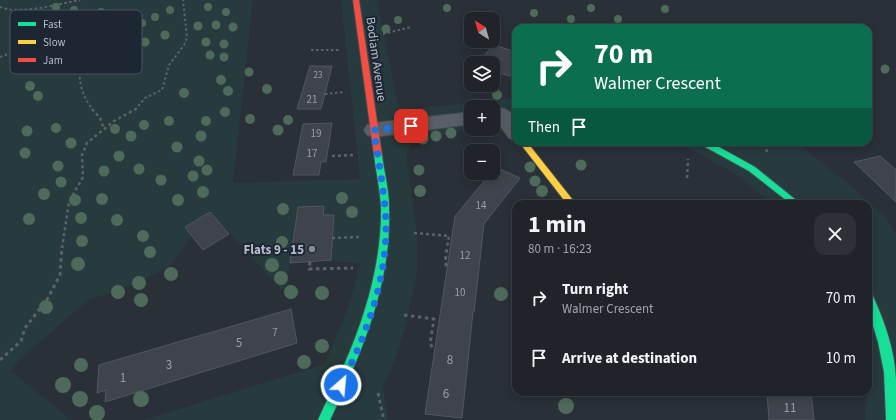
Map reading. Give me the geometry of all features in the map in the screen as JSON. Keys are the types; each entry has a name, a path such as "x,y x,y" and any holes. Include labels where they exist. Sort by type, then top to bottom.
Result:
{"street":[{"name":"Bodiam Avenue","path":"324,420 353,362 376,300 381,276 385,239 385,205 356,0"},
{"path":"503,114 512,127"},
{"path":"374,130 464,119"},
{"path":"526,146 569,200"},
{"path":"711,146 759,174 792,200"},
{"path":"872,307 885,341 892,371 892,420"}],"path":[{"path":"0,7 7,10 26,9 80,0"},
{"path":"0,360 21,341 25,328 48,298 60,275 62,245 69,202 83,177 82,155 87,143 114,121 134,111 145,98 162,90 169,65 188,37 184,28 185,12 182,8 182,0"},
{"path":"381,34 411,27"},
{"path":"311,50 343,50"},
{"path":"0,57 10,53"},
{"path":"80,74 84,93 90,106 103,120 104,129"},
{"path":"325,94 348,92"},
{"path":"332,156 354,155"},
{"path":"414,232 449,236 445,263 447,266"},
{"path":"332,238 360,237"},
{"path":"310,262 309,269 356,268"},
{"path":"404,315 434,319 430,344 434,349"},
{"path":"378,393 384,420"}],"green space":[{"path":"0,0 253,0 233,183 360,179 341,0 377,0 398,105 401,109 406,110 464,103 464,130 412,143 406,152 417,232 417,271 407,320 394,363 383,388 389,420 144,420 325,364 348,308 360,264 331,260 334,215 323,215 323,206 298,207 287,285 283,289 292,301 210,212 185,227 192,236 171,265 135,284 88,300 19,360 11,371 71,420 0,420"},
{"path":"512,97 512,126 500,126 500,100 491,100"},
{"path":"685,146 801,146 867,200 767,200 741,177"},
{"path":"872,205 884,216 896,233 896,420 865,420 867,396 872,396"}],"building":[{"path":"500,47 512,51 512,77 500,73 500,56 484,56 491,48"},
{"path":"310,66 332,66 321,109 297,109"},
{"path":"332,123 326,162 321,162 319,175 293,175 303,124"},
{"path":"880,156 896,170 896,202 854,162"},
{"path":"500,169 520,178 484,224 462,418 425,414 455,216 485,180 500,180"},
{"name":"Flats 9 - 15","path":"324,206 323,215 334,215 331,260 290,263 298,207"},
{"path":"210,212 229,234 203,250 185,227"},
{"path":"291,309 297,343 105,402 106,390 97,393 99,365"},
{"path":"767,396 811,396 814,420 769,420"}],"traffic: fast":[{"path":"710,146 752,169 792,200"},
{"path":"324,420 359,343 376,290 385,235 384,193 378,155"},
{"path":"872,307 884,342 890,372 892,420"}],"traffic: slow":[{"path":"526,146 569,200"}],"traffic: jam":[{"path":"356,0 378,155"}],"place":[{"name":"Flats 9 - 15","path":"312,249"}],"route":[{"path":"341,385 353,362 364,334 376,300 381,276 386,225 385,205 374,130 411,126"}]}
